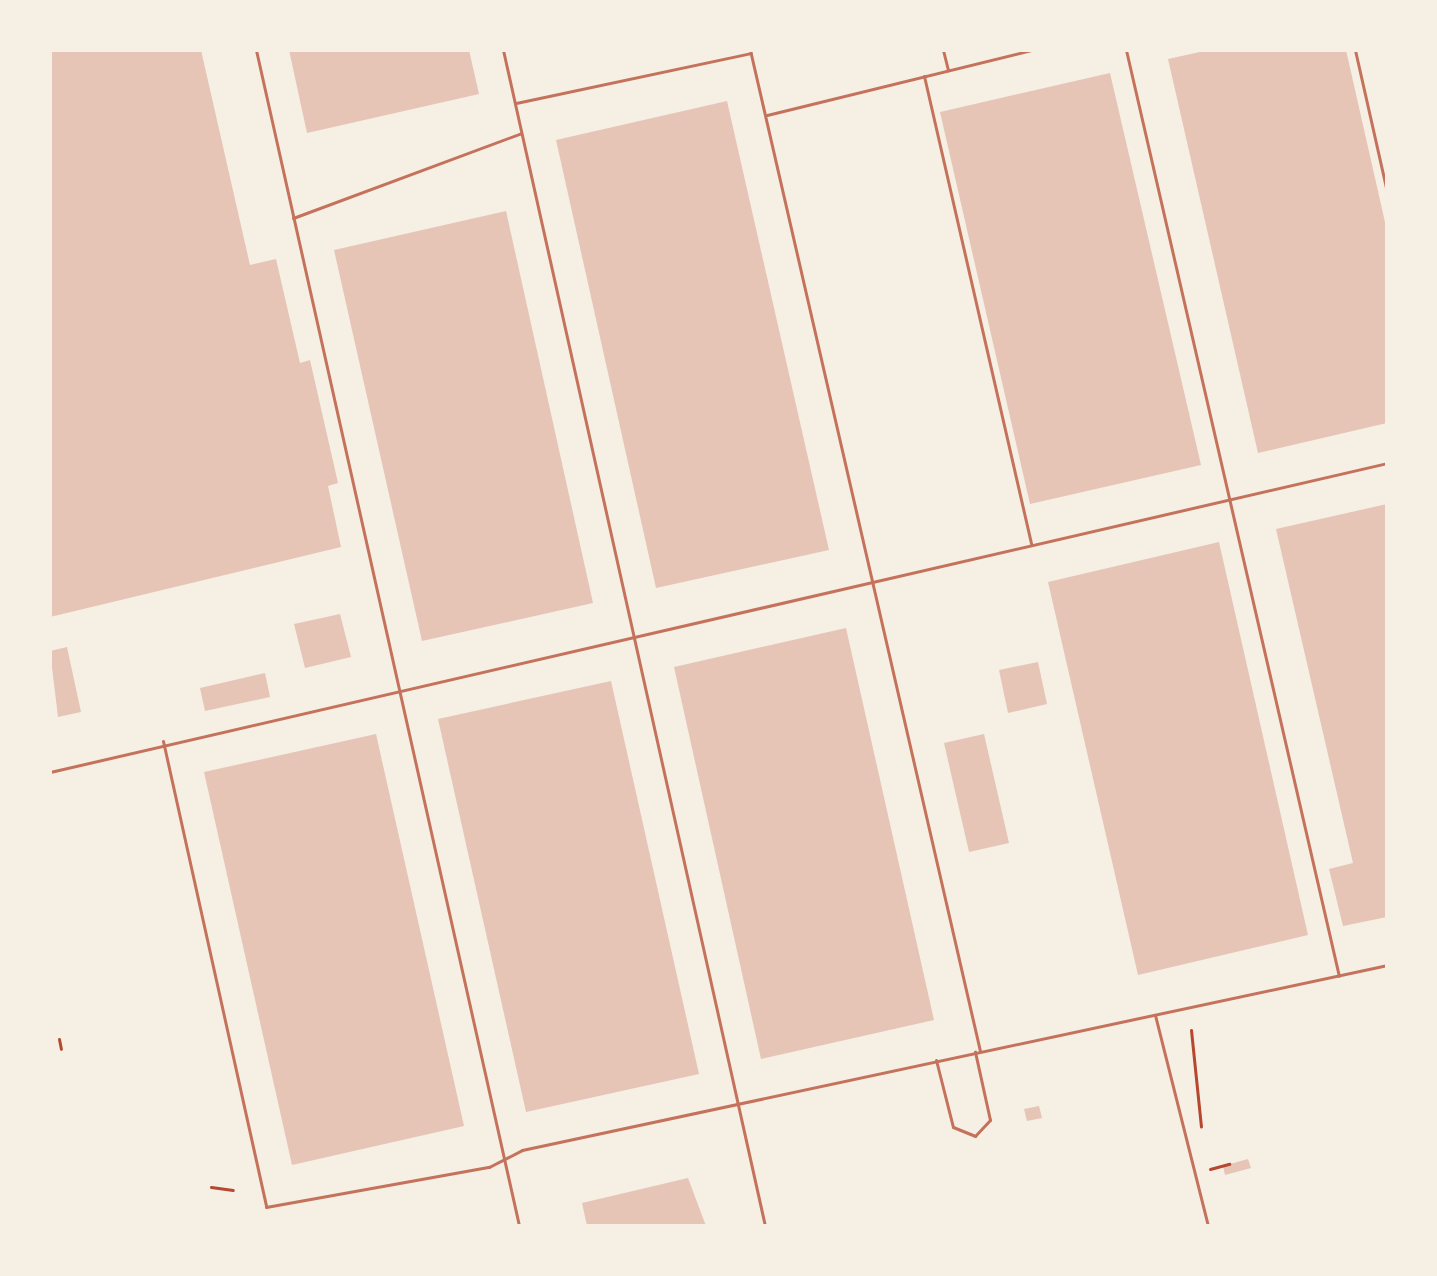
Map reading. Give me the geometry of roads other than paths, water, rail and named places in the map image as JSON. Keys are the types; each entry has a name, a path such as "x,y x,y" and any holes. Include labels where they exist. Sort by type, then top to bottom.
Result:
{"lane":[{"path":"256,50 519,1226"},
{"path":"503,50 765,1226"},
{"path":"943,50 948,70"},
{"path":"767,115 1032,50"},
{"path":"1126,50 1339,976"},
{"path":"1355,50 1387,192"},
{"path":"515,103 750,51 767,115 868,581 978,1051 990,1120 975,1136 953,1127 936,1060"},
{"path":"924,76 1031,545"},
{"path":"293,218 521,133"},
{"path":"50,772 163,741 398,686 1387,463"},
{"path":"163,741 266,1207 504,1159 936,1060 1387,965"},
{"path":"1155,1015 1208,1226"}]}
